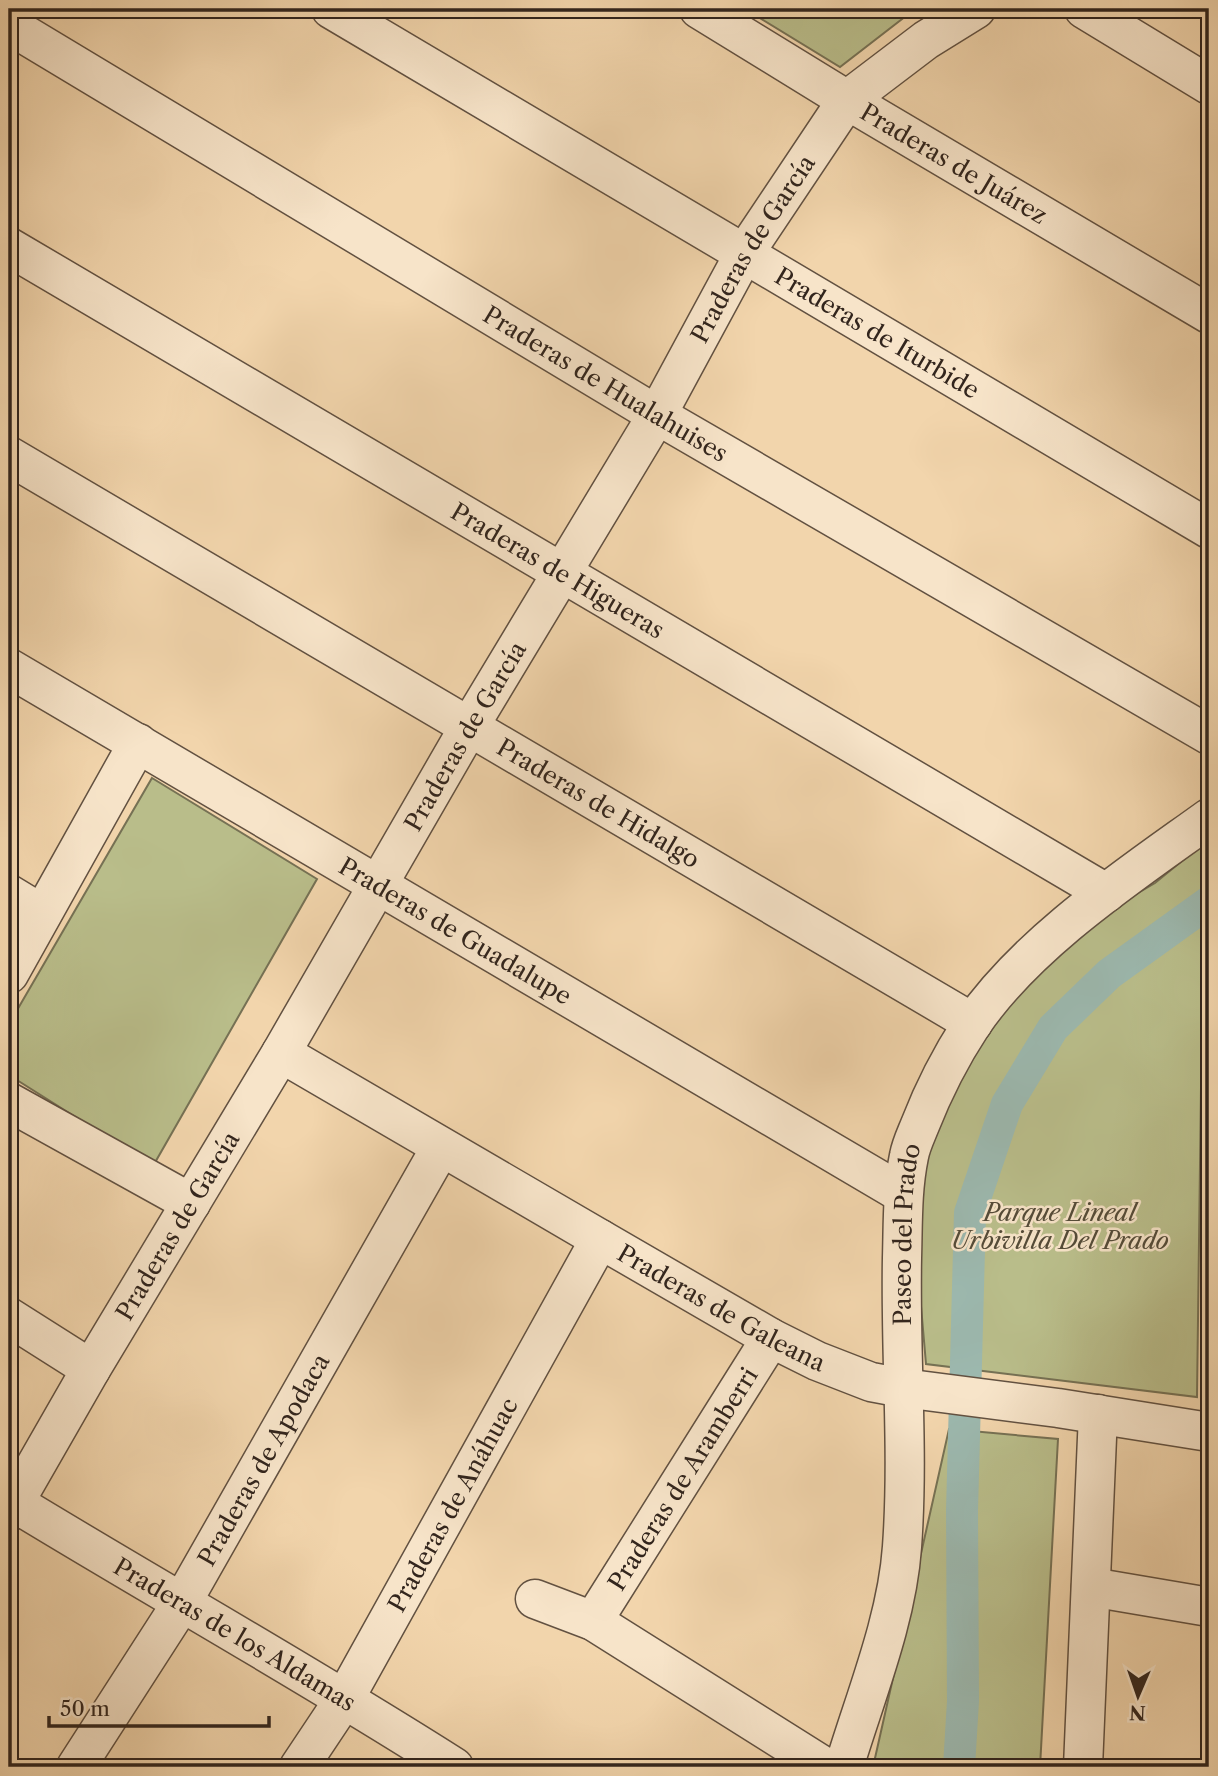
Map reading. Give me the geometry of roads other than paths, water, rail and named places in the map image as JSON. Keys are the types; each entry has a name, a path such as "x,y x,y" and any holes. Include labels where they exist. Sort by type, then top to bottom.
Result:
{"street":[{"name":"Praderas de Iturbide","path":"331,9 1209,529"},
{"name":"Praderas de Juárez","path":"699,9 847,100 1209,314"},
{"name":"Praderas de García","path":"12,1508 91,1369 281,1054 469,727 657,415 744,254 847,100 926,40 975,9"},
{"path":"1084,9 1209,85"},
{"name":"Praderas de Hualahuises","path":"9,25 657,415 1209,735"},
{"name":"Praderas de Higueras","path":"9,247 1106,893"},
{"name":"Praderas de Hidalgo","path":"9,456 973,1023"},
{"name":"Praderas de Guadalupe","path":"9,668 903,1194"},
{"path":"9,974 138,743"},
{"name":"Paseo del Prado","path":"844,1767 884,1637 902,1551 905,1496 901,1302 903,1194 909,1152 936,1084 973,1023 1025,961 1106,893 1209,817"},
{"path":"9,894 42,914"},
{"name":"Praderas de Galeana","path":"281,1054 771,1338 817,1361 871,1382 903,1388 1058,1408 1209,1432"},
{"path":"9,1102 191,1203"},
{"name":"Praderas de Apodaca","path":"76,1767 181,1604 441,1147"},
{"name":"Praderas de Anáhuac","path":"299,1767 345,1698 600,1240"},
{"path":"9,1317 91,1369"},
{"name":"Praderas de Aramberri","path":"593,1621 771,1338"},
{"path":"1083,1767 1098,1414"},
{"name":"Praderas de los Aldamas","path":"12,1508 345,1698 454,1767"},
{"path":"1091,1587 1209,1607"},
{"path":"535,1599 593,1621 825,1767"}],"waterway":[{"path":"959,1767 963,1701 962,1511 970,1213 1007,1104 1053,1028 1109,974 1209,902"}],"park label":[{"name":"Parque Lineal Urbivilla Del Prado","path":"1060,1226"}]}
